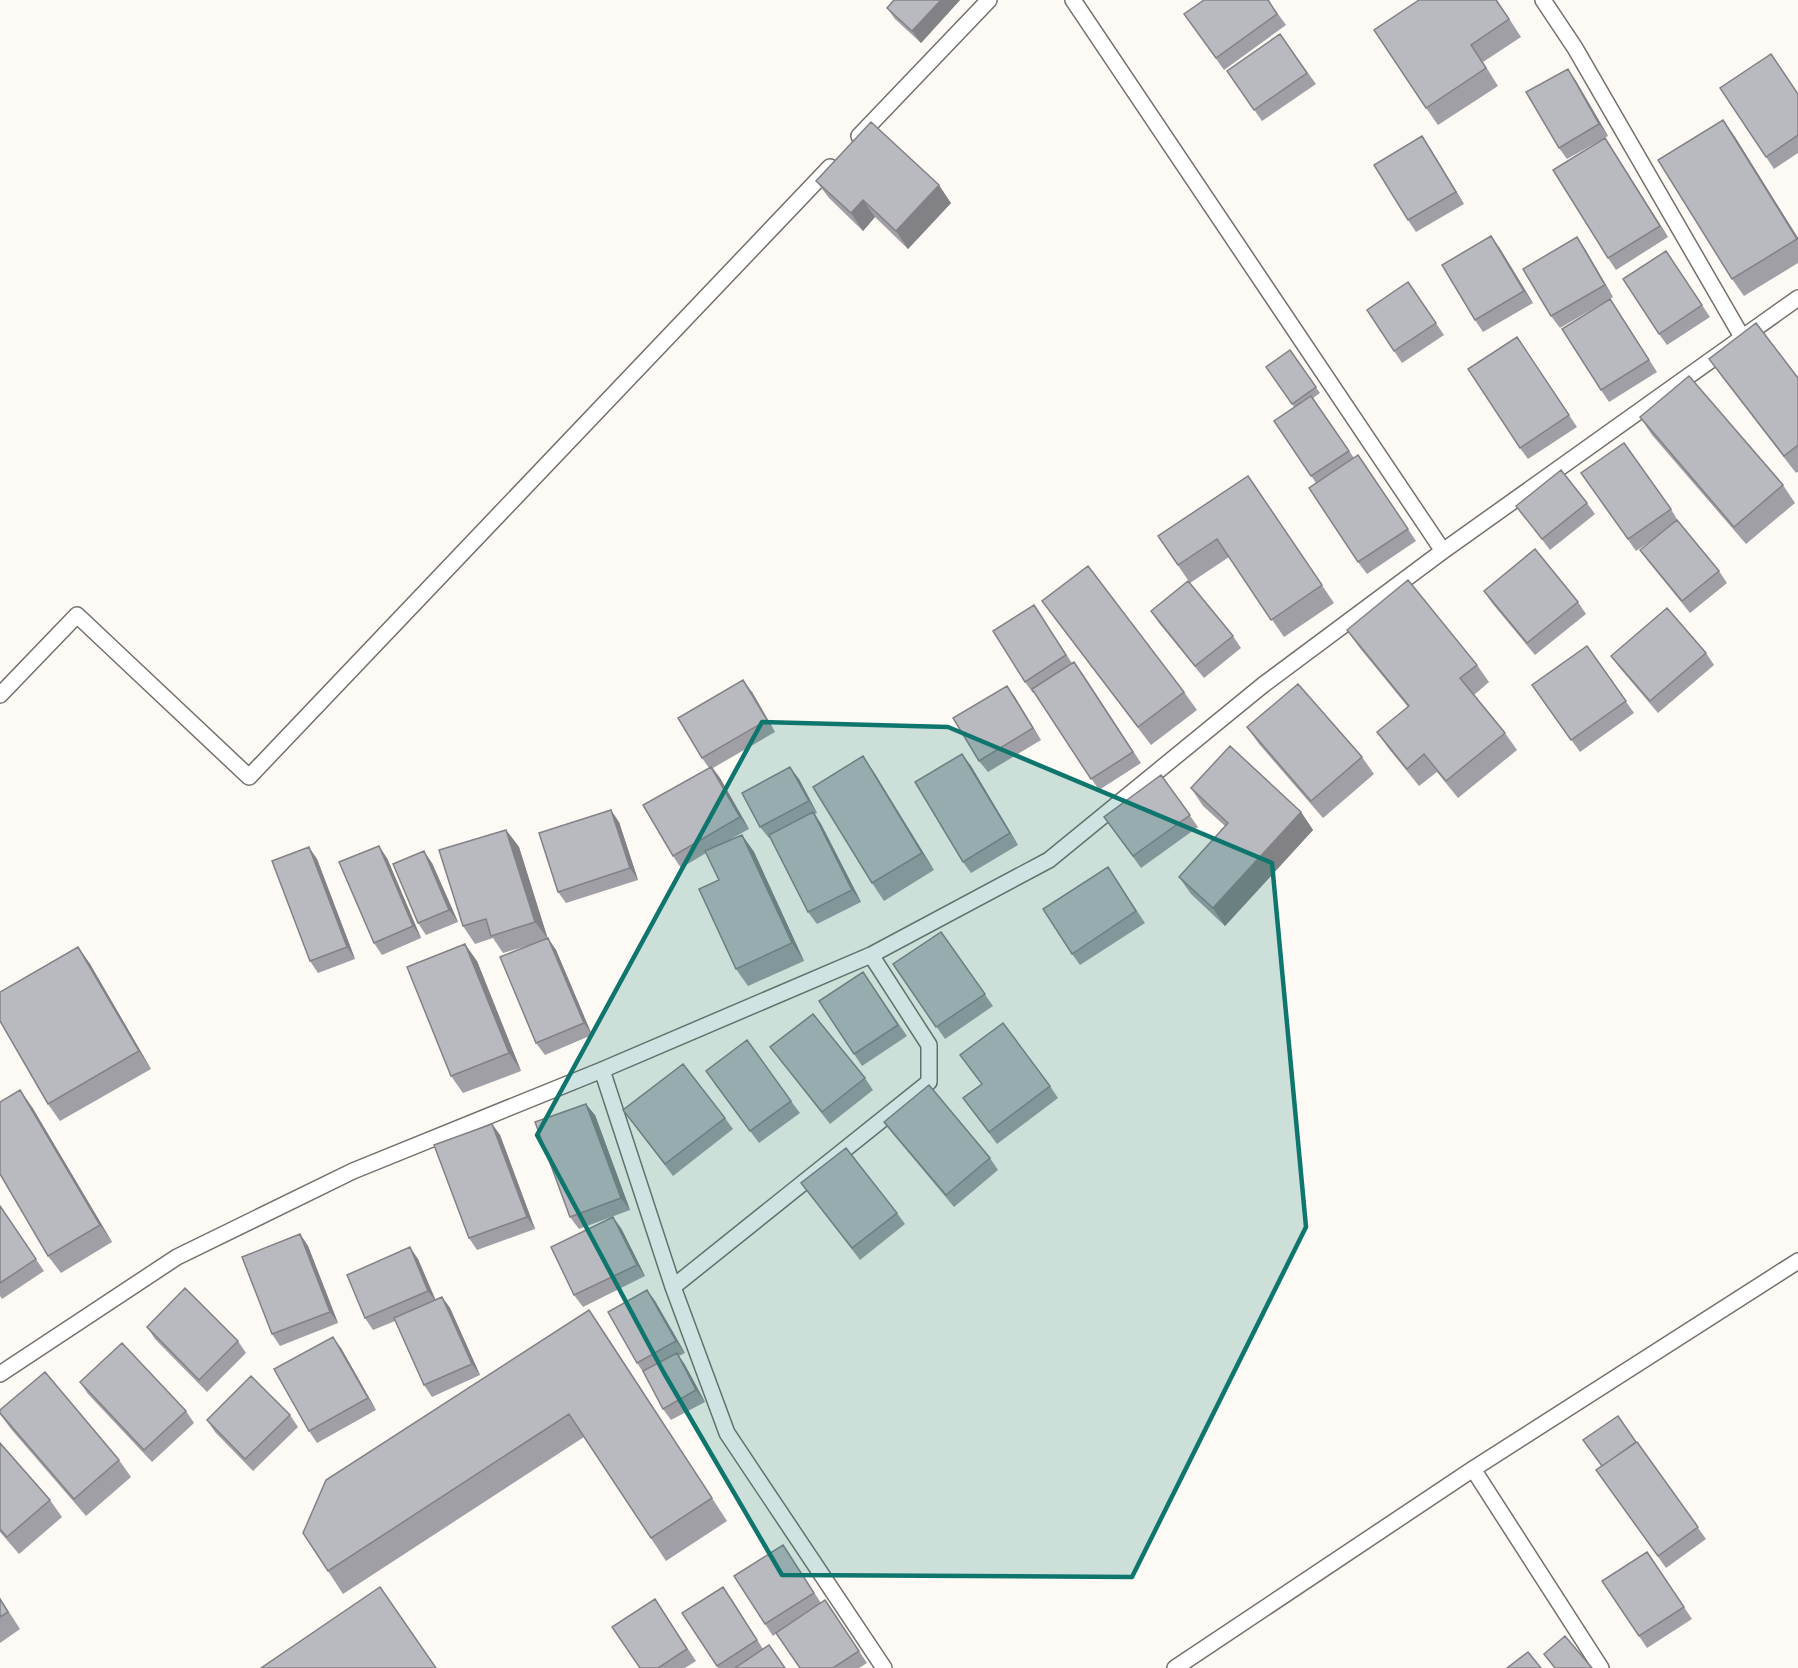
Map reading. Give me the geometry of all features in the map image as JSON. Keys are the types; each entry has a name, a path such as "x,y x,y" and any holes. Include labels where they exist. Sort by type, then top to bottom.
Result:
{"lane":[{"path":"0,695 77,615 249,777 989,0"},
{"path":"1073,0 1443,551"},
{"path":"1543,0 1575,48 1742,337"},
{"path":"0,1374 177,1257 353,1171 602,1070 871,955 1049,860 1263,685 1443,551 1798,298"},
{"path":"673,1287 929,1082 929,1045 871,955"},
{"path":"602,1070 673,1287 727,1432 884,1668"},
{"path":"1175,1668 1473,1469 1798,1261"},
{"path":"1473,1469 1601,1668"}],"highlighted area":[{"path":"762,722 948,727 1272,863 1306,1227 1132,1577 782,1575 664,1373 537,1135"}],"building":[{"path":"894,0 941,0 912,31 887,8"},
{"path":"1204,0 1268,0 1277,14 1216,58 1184,14"},
{"path":"1419,0 1496,0 1509,19 1471,45 1486,68 1426,108 1374,30"},
{"path":"1280,34 1307,73 1254,110 1227,71"},
{"path":"1771,54 1798,94 1798,135 1766,157 1720,88"},
{"path":"1568,69 1599,124 1559,148 1526,92"},
{"path":"1723,120 1797,239 1732,279 1658,160"},
{"path":"871,122 939,185 896,231 863,200 851,213 816,181"},
{"path":"1422,136 1456,192 1408,220 1374,165"},
{"path":"1605,138 1660,226 1608,258 1553,170"},
{"path":"1491,236 1524,291 1475,320 1442,265"},
{"path":"1577,237 1605,285 1551,316 1523,269"},
{"path":"1666,251 1702,305 1659,334 1623,279"},
{"path":"1408,282 1436,323 1394,351 1367,310"},
{"path":"1610,299 1649,360 1601,390 1562,329"},
{"path":"1756,323 1798,378 1798,445 1784,456 1709,359"},
{"path":"1517,337 1569,415 1520,448 1468,369"},
{"path":"1290,350 1316,387 1292,404 1266,367"},
{"path":"1689,376 1783,485 1734,527 1640,417"},
{"path":"1311,396 1349,451 1311,476 1274,421"},
{"path":"1624,443 1671,509 1628,539 1581,473"},
{"path":"1358,455 1408,529 1358,562 1309,488"},
{"path":"1561,470 1587,503 1542,539 1516,506"},
{"path":"1248,476 1322,585 1271,620 1217,539 1178,565 1158,536"},
{"path":"1677,520 1719,571 1682,601 1640,550"},
{"path":"1535,549 1578,602 1527,643 1484,591"},
{"path":"1088,566 1184,692 1138,727 1042,601"},
{"path":"1408,580 1477,665 1460,678 1505,733 1446,781 1424,754 1407,769 1377,732 1409,706 1347,630"},
{"path":"1188,581 1233,636 1195,666 1151,611"},
{"path":"1034,605 1066,655 1025,682 993,631"},
{"path":"1667,608 1706,653 1650,701 1611,656"},
{"path":"1587,646 1626,701 1571,740 1532,685"},
{"path":"1074,662 1133,752 1091,779 1032,689"},
{"path":"743,680 767,720 702,758 678,718"},
{"path":"1298,684 1362,757 1311,801 1247,727"},
{"path":"1007,686 1033,728 979,761 953,718"},
{"path":"1230,746 1301,812 1213,908 1179,877 1228,823 1191,788"},
{"path":"962,754 1010,833 963,862 915,782"},
{"path":"863,756 922,853 872,883 813,787"},
{"path":"711,767 740,817 673,856 643,805"},
{"path":"790,767 809,801 760,827 742,793"},
{"path":"1161,775 1190,815 1133,856 1104,817"},
{"path":"611,810 630,868 558,892 539,833"},
{"path":"813,812 852,890 808,912 769,835"},
{"path":"506,830 535,922 491,936 486,919 463,926 439,850"},
{"path":"742,835 792,943 736,969 699,889 719,880 705,851"},
{"path":"379,846 413,926 374,943 339,862"},
{"path":"309,847 347,947 310,961 272,861"},
{"path":"424,851 449,910 418,923 393,864"},
{"path":"1108,867 1136,911 1072,954 1043,909"},
{"path":"941,932 985,994 936,1027 893,964"},
{"path":"548,938 584,1023 536,1043 500,957"},
{"path":"465,944 509,1053 451,1076 407,967"},
{"path":"78,947 139,1051 48,1104 0,1021 0,992"},
{"path":"863,972 898,1025 854,1054 819,1001"},
{"path":"813,1014 865,1078 822,1112 770,1047"},
{"path":"1003,1023 1050,1086 989,1132 963,1098 982,1084 960,1055"},
{"path":"747,1040 791,1101 750,1131 706,1071"},
{"path":"683,1064 725,1118 665,1164 623,1110"},
{"path":"929,1085 990,1158 946,1195 884,1122"},
{"path":"20,1090 100,1225 48,1256 0,1174 0,1102"},
{"path":"586,1104 621,1198 570,1217 535,1122"},
{"path":"492,1124 527,1217 469,1238 434,1145"},
{"path":"846,1148 897,1213 852,1248 801,1183"},
{"path":"0,1206 36,1259 0,1283"},
{"path":"613,1217 637,1265 574,1295 551,1247"},
{"path":"300,1234 330,1312 272,1334 242,1257"},
{"path":"410,1247 428,1291 365,1318 347,1275"},
{"path":"185,1288 238,1341 199,1380 147,1327"},
{"path":"647,1290 676,1341 637,1363 608,1312"},
{"path":"442,1297 472,1364 424,1385 394,1318"},
{"path":"589,1310 712,1498 651,1538 569,1414 328,1571 303,1533 326,1480"},
{"path":"333,1337 368,1398 309,1431 274,1369"},
{"path":"122,1343 186,1411 144,1450 80,1382"},
{"path":"677,1353 696,1390 663,1409 643,1371"},
{"path":"45,1372 119,1460 74,1499 0,1413 0,1410"},
{"path":"251,1376 290,1415 245,1459 207,1420"},
{"path":"1618,1416 1636,1442 1602,1466 1583,1440"},
{"path":"1637,1442 1698,1527 1658,1556 1596,1470"},
{"path":"0,1443 50,1500 7,1537 0,1529"},
{"path":"783,1545 814,1593 765,1624 734,1576"},
{"path":"1647,1552 1684,1607 1639,1636 1602,1581"},
{"path":"380,1587 436,1668 261,1668"},
{"path":"723,1587 757,1640 717,1666 682,1613"},
{"path":"0,1599 8,1612 0,1617"},
{"path":"655,1599 687,1649 658,1668 640,1668 612,1627"},
{"path":"825,1600 859,1651 833,1668 800,1668 776,1633"},
{"path":"1565,1636 1592,1668 1555,1668 1544,1654"},
{"path":"769,1645 785,1668 735,1668"},
{"path":"1528,1652 1541,1668 1507,1668"}]}
